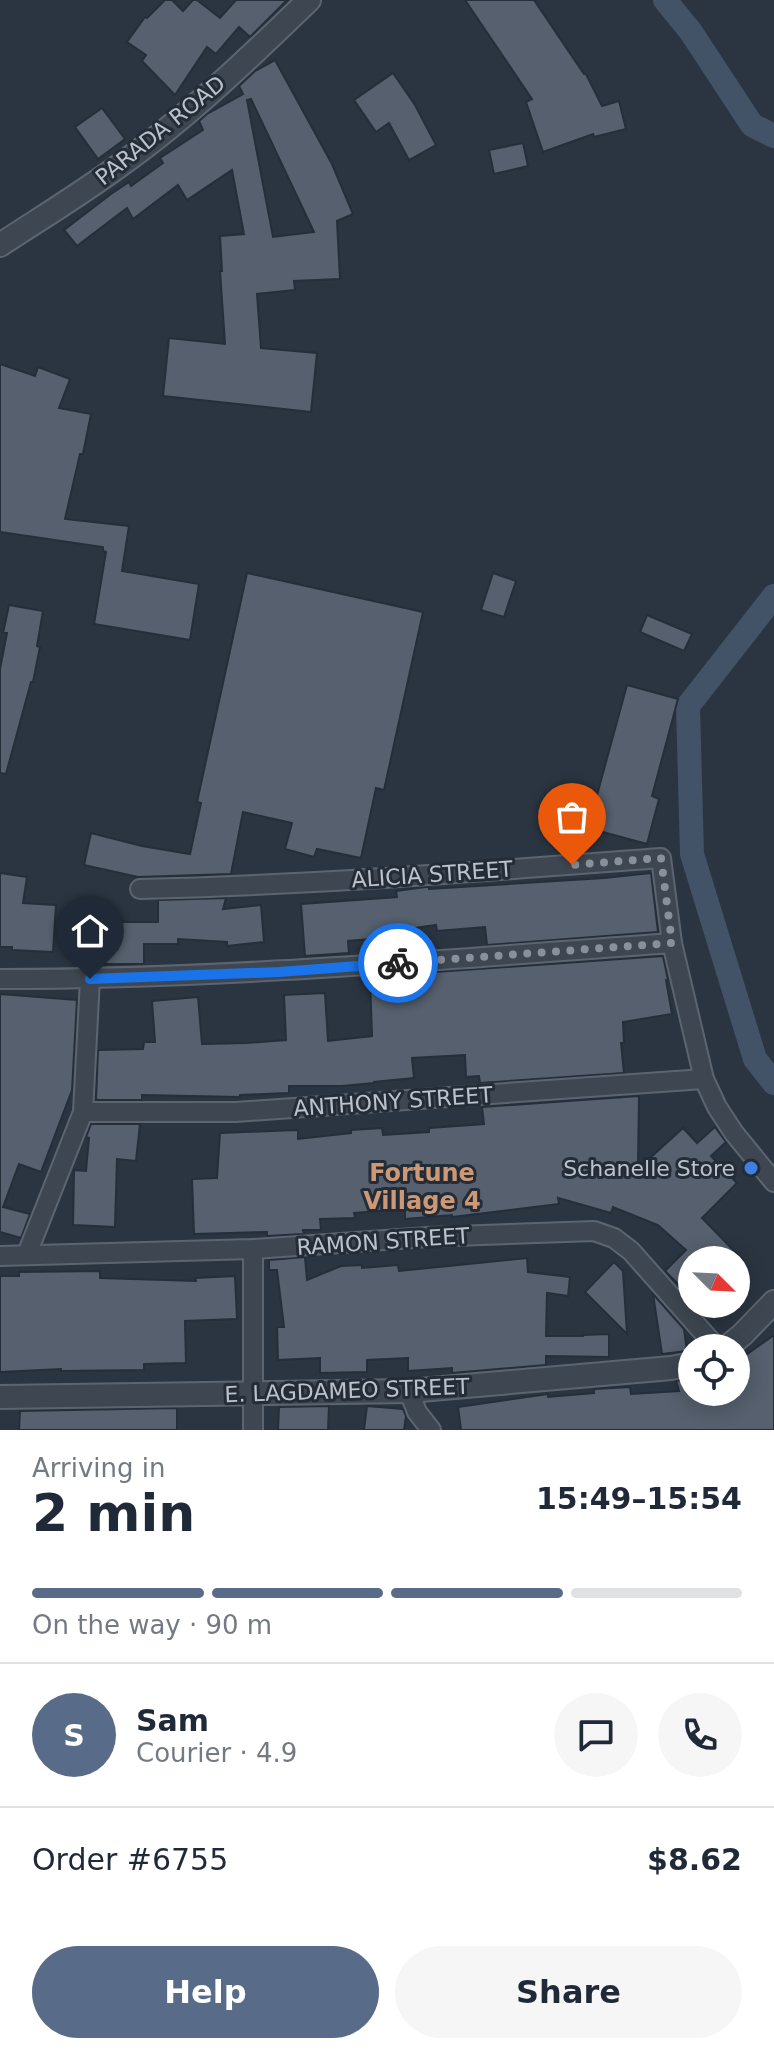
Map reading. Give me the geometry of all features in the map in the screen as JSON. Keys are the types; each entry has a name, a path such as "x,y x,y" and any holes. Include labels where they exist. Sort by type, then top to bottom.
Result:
{"street":[{"name":"PARADA ROAD","path":"0,245 135,154 248,59 309,0"},
{"name":"ALICIA STREET","path":"140,889 424,876 661,858 672,943 704,1079 734,1133 774,1182"},
{"path":"0,979 279,972 672,943"},
{"path":"27,1254 83,1112 90,979"},
{"name":"ANTHONY STREET","path":"83,1112 236,1112 704,1079"},
{"name":"RAMON STREET","path":"0,1256 253,1249 428,1237 594,1231 614,1238 631,1251 705,1334"},
{"path":"253,1249 253,1430"},
{"path":"743,1334 774,1302"},
{"name":"E. LAGDAMEO STREET","path":"0,1397 409,1391 678,1367"},
{"path":"409,1391 417,1412 431,1430"}],"building":[{"path":"165,0 172,0 183,11 193,0 197,0 220,18 236,0 287,0 250,37 239,27 216,54 207,47 175,95 142,61 146,55 127,42 145,17"},
{"path":"465,0 534,0 586,74 602,106 619,101 626,129 594,137 593,134 543,152 526,102 532,99"},
{"path":"275,60 332,164 353,214 337,221 340,279 294,281 295,290 257,294 261,348 317,353 311,412 163,396 169,338 225,344 220,236 244,234 232,170 187,200 178,185 133,219 127,208 77,246 64,230 111,194 129,182 131,186 163,163 160,158 203,130 199,121 243,94 239,86 255,71","holes":["251,99 314,232 273,237 247,100"]},
{"path":"393,73 415,105 436,145 409,160 389,123 376,132 354,100"},
{"path":"102,108 125,139 98,159 75,127"},
{"path":"523,143 528,166 494,174 489,150"},
{"path":"0,364 35,376 38,367 70,379 59,408 91,414 65,519 129,526 122,571 199,584 190,640 94,624 106,552 103,547 0,532"},
{"path":"247,573 423,612 384,790 376,788 361,858 317,849 314,857 285,849 292,823 243,812 231,874 138,877 84,865 91,833 190,854 201,803 197,802"},
{"path":"493,573 516,581 504,617 481,610"},
{"path":"9,605 43,611 33,682 6,774 0,773 0,669"},
{"path":"647,615 692,634 684,651 640,632"},
{"path":"627,685 678,699 652,796 659,799 647,844 588,828"},
{"path":"0,873 27,877 23,903 56,905 53,952 0,947"},
{"path":"651,873 658,932 487,945 485,927 437,931 436,925 394,931 395,937 348,941 349,953 305,956 301,904 397,897 396,891 426,887"},
{"path":"226,898 223,909 261,905 264,942 227,946 227,942 178,939 178,944 144,944 144,964 103,964 103,922 158,922 158,900"},
{"path":"663,956 672,1014 623,1022 624,1043 621,1043 624,1073 480,1083 479,1076 466,1077 465,1055 412,1058 414,1078 374,1083 289,1086 289,1093 240,1097 142,1095 142,1100 96,1100 98,1050 143,1049 144,1042 155,1042 152,1001 198,997 202,1044 247,1043 286,1040 284,995 325,993 328,1041 372,1036 370,978"},
{"path":"0,994 77,1000 72,1090 41,1172 19,1164 3,1207 30,1214 21,1238 0,1232"},
{"path":"639,1096 638,1169 683,1128 697,1143 715,1127 726,1142 711,1156 737,1183 702,1218 729,1246 682,1246 658,1225 613,1207 611,1213 558,1198 559,1204 452,1217 405,1219 405,1209 354,1213 355,1218 320,1219 321,1230 303,1230 304,1234 194,1234 192,1179 217,1178 220,1133 298,1130 298,1139 382,1128 383,1135 429,1132 429,1128 484,1124 482,1107"},
{"path":"91,1124 140,1124 136,1161 117,1159 115,1227 73,1225 74,1170 86,1171 89,1138 86,1137"},
{"path":"305,1257 307,1280 341,1266 398,1265 399,1271 527,1258 528,1272 570,1277 568,1296 547,1293 546,1336 609,1334 609,1357 546,1356 546,1365 452,1373 452,1368 408,1371 408,1358 367,1360 367,1372 320,1373 320,1358 278,1360 277,1327 284,1327 277,1270 269,1270 269,1260"},
{"path":"678,1258 678,1284 665,1271"},
{"path":"614,1262 623,1271 627,1334 585,1292"},
{"path":"100,1271 100,1278 196,1281 195,1278 235,1276 237,1319 185,1321 186,1363 144,1364 144,1370 0,1372 0,1276 19,1276 19,1272"},
{"path":"653,1294 684,1329 685,1334 678,1334 678,1352 662,1354"},
{"path":"774,1335 774,1430 461,1430 458,1407 548,1394 548,1397 594,1393 594,1389 630,1387 631,1394 678,1391 678,1406 750,1406 750,1352"},
{"path":"329,1406 328,1430 278,1430 279,1407"},
{"path":"367,1406 403,1409 406,1416 404,1430 364,1430"},
{"path":"177,1408 177,1430 19,1430 20,1411"}],"waterway":[{"path":"665,0 691,32 752,125 774,136"},
{"path":"774,596 688,706 692,854 755,1059 774,1083"}],"way so far":[{"path":"398,963 672,943 661,858 572,865"}],"place":[{"name":"Schanelle Store","path":"751,1168"}],"district":[{"name":"Fortune Village 4","path":"422,1187"}],"route":[{"path":"90,979 279,972 398,963"}]}
